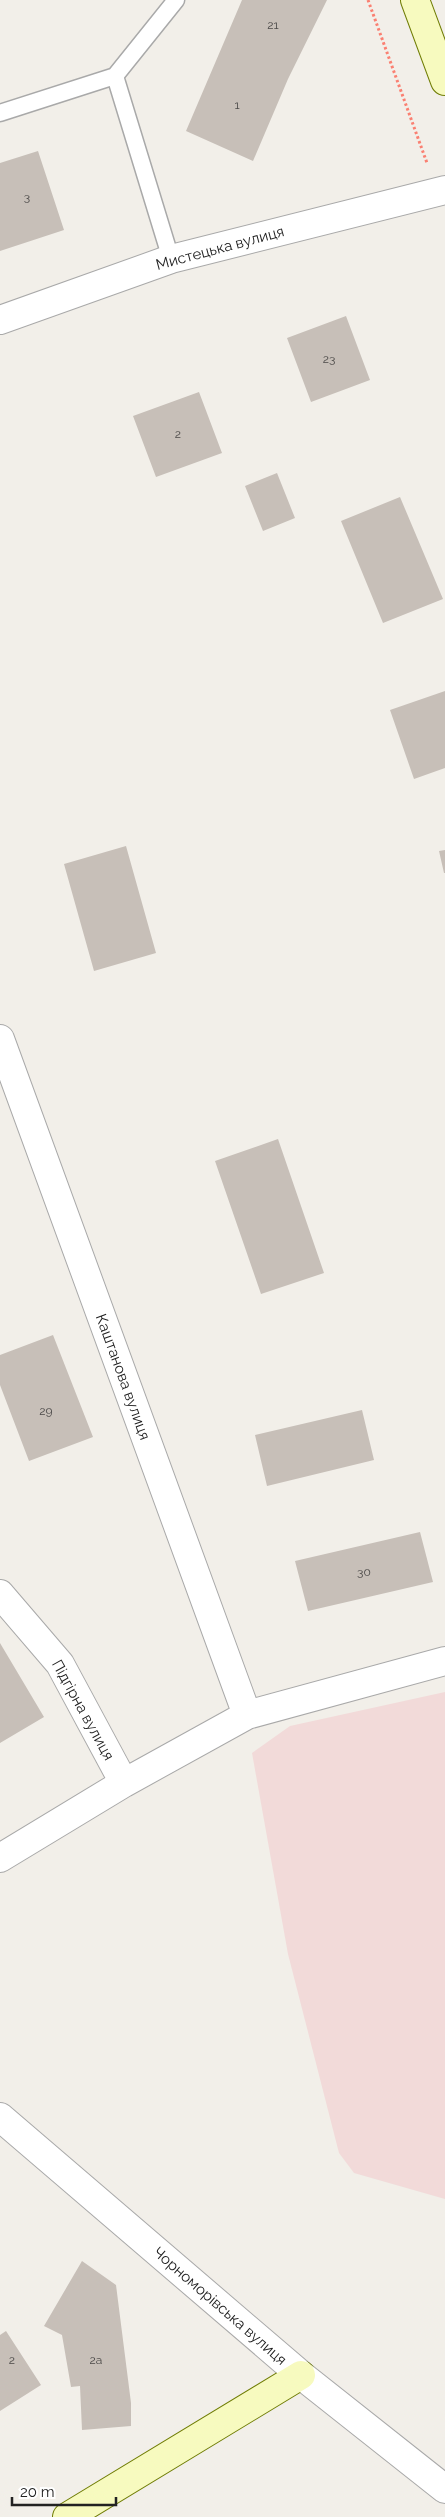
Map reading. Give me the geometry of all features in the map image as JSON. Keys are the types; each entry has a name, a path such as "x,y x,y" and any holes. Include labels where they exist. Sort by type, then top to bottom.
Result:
{"main road":[{"path":"415,0 445,82"},
{"path":"67,2517 301,2376"}],"street":[{"name":"Мистецька вулиця","path":"0,320 171,260 441,191"},
{"name":"Каштанова вулиця","path":"0,1039 247,1715"},
{"name":"Підгірна вулиця","path":"0,1594 60,1664 124,1783"},
{"path":"0,1858 124,1783 247,1715 445,1661"},
{"name":"Чорноморівська вулиця","path":"0,2117 301,2376 445,2489"}],"lane":[{"path":"0,113 115,76 176,0"},
{"path":"115,76 171,260"}],"path":[{"path":"368,0 441,191"}],"shaded area":[{"path":"445,1692 445,2199 354,2173 339,2153 288,1954 252,1753 290,1726"}],"building":[{"path":"242,0 327,0 288,79 253,161 186,131"},
{"path":"38,151 64,230 0,251 0,163"},
{"path":"346,316 370,380 311,402 287,338"},
{"path":"199,392 222,453 156,477 133,416"},
{"path":"277,473 295,518 263,531 245,486"},
{"path":"400,497 443,599 383,623 341,521"},
{"path":"445,691 445,768 414,779 390,710"},
{"path":"126,846 156,953 94,971 64,864"},
{"path":"445,850 445,873 444,873 439,851"},
{"path":"278,1139 324,1273 261,1294 215,1161"},
{"path":"53,1335 93,1437 29,1461 0,1385 0,1355"},
{"path":"362,1410 374,1460 267,1486 255,1435"},
{"path":"420,1532 433,1582 308,1611 295,1561"},
{"path":"0,1643 44,1717 0,1743"},
{"path":"82,2261 116,2285 131,2403 131,2426 82,2430 80,2386 71,2387 62,2335 44,2326"},
{"path":"6,2331 41,2385 0,2411 0,2335"}]}
